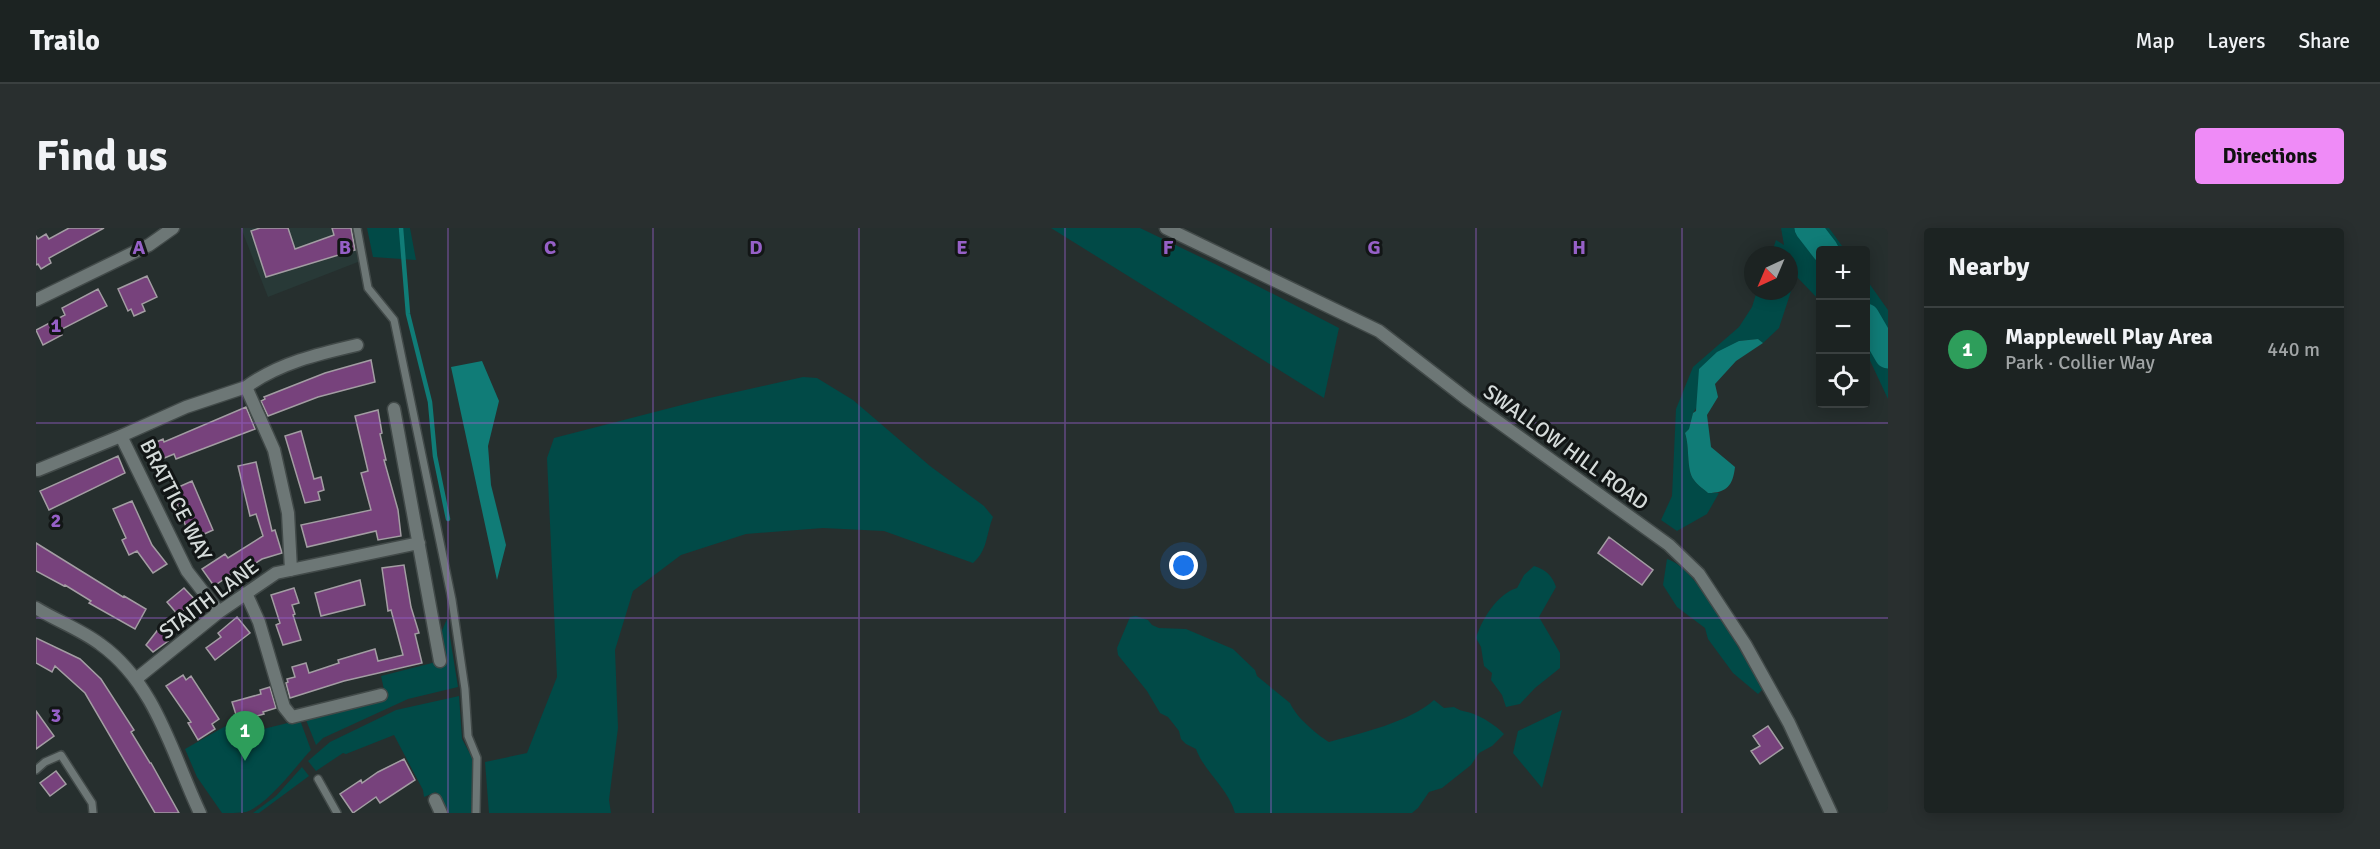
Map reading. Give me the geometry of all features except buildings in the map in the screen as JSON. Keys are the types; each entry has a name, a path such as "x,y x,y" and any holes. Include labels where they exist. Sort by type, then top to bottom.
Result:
{"street":[{"path":"36,300 149,245 173,228"},
{"name":"SWALLOW HILL ROAD","path":"1166,228 1379,331 1468,400 1669,545 1700,574 1745,644 1789,723 1831,813"},
{"name":"BRATTICE WAY","path":"219,612 188,571 121,436 186,407 246,387 286,365 314,355 357,345"},
{"path":"246,387 274,450 288,513 291,570"},
{"path":"394,410 440,661"},
{"path":"38,470 121,436"},
{"name":"STAITH LANE","path":"136,680 219,612 276,573 419,543"},
{"path":"246,593 259,622 284,707 292,717 381,695"},
{"path":"36,608 71,625 102,645 136,680 163,725 200,813"},
{"path":"435,800 441,813"}],"lane":[{"path":"357,228 368,288 394,320 452,600 465,689 468,736 477,758 476,813"},
{"path":"36,770 45,762 61,755 92,803 93,813"},
{"path":"318,778 337,813"}],"shaded area":[{"path":"241,228 357,228 363,260 268,297"},
{"path":"367,228 410,228 416,260 373,257"},
{"path":"1051,228 1140,228 1339,328 1324,398"},
{"path":"1781,228 1829,228 1842,246 1816,246 1816,297 1798,278 1798,246 1774,246 1776,240 1784,245"},
{"path":"1870,285 1888,310 1888,399 1870,361"},
{"path":"1754,300 1788,300 1779,328 1763,343 1758,339 1739,341 1693,413 1689,429 1685,433 1692,476 1697,484 1708,493 1719,493 1707,514 1677,531 1661,520 1672,496 1676,409 1693,367 1739,327"},
{"path":"1758,339 1763,343 1736,361 1715,384 1718,397 1707,415 1711,447 1735,467 1733,479 1728,487 1715,493 1708,493 1697,484 1692,476 1685,433 1696,411 1699,369 1717,352 1739,341"},
{"path":"482,361 499,401 488,446 491,485 506,545 497,580 451,367"},
{"path":"803,377 817,378 853,400 930,466 984,506 993,517 984,547 978,558 973,563 884,531 823,528 746,534 681,555 633,591 615,650 618,728 609,800 611,813 489,813 485,762 527,753 557,677 547,458 554,438 705,399"},
{"path":"1667,559 1679,565 1705,594 1760,683 1763,689 1758,694 1733,673 1708,639 1705,628 1677,607 1663,585"},
{"path":"1534,566 1548,574 1556,587 1539,617 1560,653 1560,668 1535,688 1520,704 1506,707 1502,695 1491,680 1492,673 1484,666 1481,647 1476,638 1491,608 1503,596 1517,588 1524,575"},
{"path":"1136,616 1148,620 1159,628 1186,629 1233,649 1255,670 1257,676 1290,703 1307,725 1329,742 1399,721 1434,700 1444,708 1454,707 1479,716 1504,734 1492,746 1479,753 1471,765 1442,788 1429,792 1412,813 1235,813 1232,804 1196,749 1181,739 1179,731 1168,717 1160,713 1147,691 1118,655 1117,648 1130,617"},
{"path":"447,619 458,687 408,699 323,738 316,745 304,715 385,694 381,676 440,661 438,640"},
{"path":"459,696 462,739 474,761 473,813 446,813 436,792 424,797 423,790 394,735 346,754 343,753 316,771 308,761 330,742 396,710"},
{"path":"1562,710 1542,788 1513,753 1518,731"},
{"path":"300,720 311,750 281,785 255,808 246,812 222,813 197,777 185,749 231,723 235,736"},
{"path":"302,767 309,776 259,813 253,813 276,796"}],"waterway":[{"path":"401,228 408,314 430,402 435,456 448,519"},
{"path":"1808,228 1822,246"},
{"path":"1870,324 1888,355"}],"place":[{"name":"Mapplewell Play Area","path":"245,761"}]}
